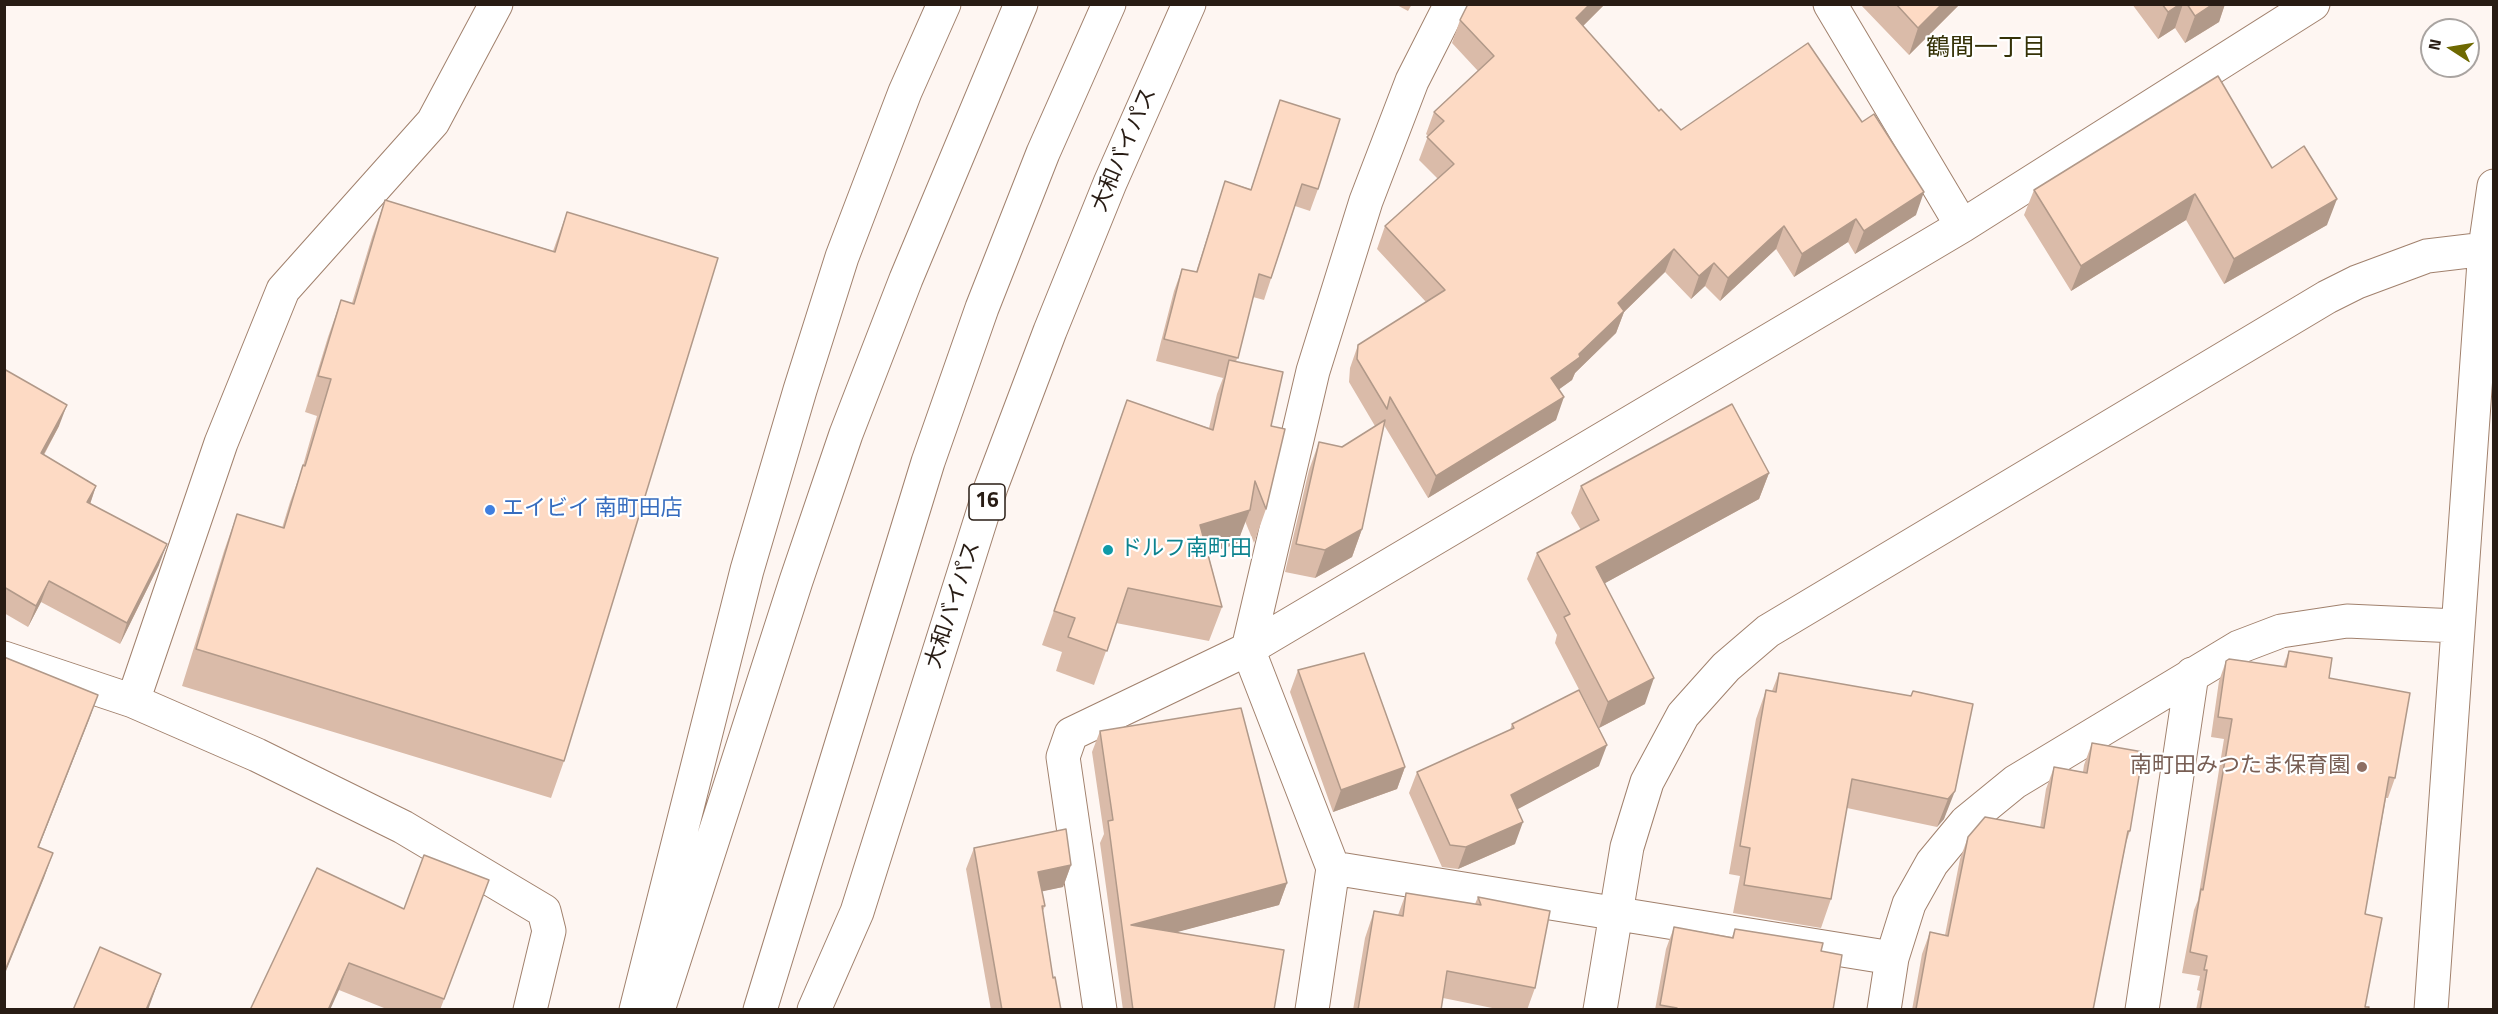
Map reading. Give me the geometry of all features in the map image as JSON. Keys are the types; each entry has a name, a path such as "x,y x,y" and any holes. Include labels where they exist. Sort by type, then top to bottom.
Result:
{"main road":[{"path":"133,700 221,443 283,290 433,122 496,4"},
{"path":"636,1010 747,570 803,379 842,257 905,92 944,4"},
{"path":"658,1010 796,581 846,434 970,121 1021,4"},
{"path":"760,1010 928,462 982,308 1043,153 1109,4"},
{"name":"大和バイパス","path":"814,1010 857,912 988,499 1041,353 1110,183 1189,4"},
{"path":"1312,1010 1334,868 1248,649 1313,371 1363,213 1413,81 1451,4"},
{"path":"1830,4 1962,226"},
{"path":"1101,1010 1063,757 1071,734 1248,649 1962,226 2313,4"},
{"path":"2431,1010 2457,626 2493,186"},
{"path":"1600,1010 1614,913 1627,847 1647,782 1683,715 1726,667 1768,631 2327,297 2375,275 2427,256 2489,248"},
{"path":"1884,1010 1892,958 1909,904 1932,863 1966,822 2015,782 2239,647 2281,631 2315,624 2347,621 2457,626"},
{"path":"4,658 133,700 257,755 403,827 544,911 549,931 526,1005"},
{"path":"2142,1010 2192,674"},
{"path":"1334,868 1892,958"}],"building":[{"path":"1468,4 1590,4 1576,18 1659,111 1661,109 1681,130 1808,43 1862,122 1874,114 1924,192 1864,231 1856,219 1802,254 1784,226 1728,278 1714,263 1699,276 1674,249 1618,303 1624,311 1579,354 1580,357 1551,378 1564,397 1436,476 1390,397 1387,409 1357,359 1358,345 1445,290 1385,226 1454,164 1427,137 1444,121 1434,112 1494,56 1460,20"},
{"path":"1896,4 1942,4 1918,28"},
{"path":"2162,4 2180,4 2168,12"},
{"path":"2187,4 2213,4 2195,16"},
{"path":"2218,76 2272,168 2304,146 2337,199 2234,259 2195,194 2081,266 2034,190"},
{"path":"1280,100 1340,119 1318,189 1302,184 1271,278 1259,274 1238,358 1164,339 1182,269 1197,272 1225,181 1251,190"},
{"path":"385,200 555,252 567,212 718,258 564,761 196,649 237,514 284,528 331,379 318,376 341,300 354,304"},
{"path":"1229,360 1283,372 1271,426 1285,429 1266,509 1255,481 1250,510 1200,525 1222,607 1128,588 1107,651 1068,637 1075,618 1054,611 1127,400 1213,430"},
{"path":"4,369 67,405 41,453 96,486 87,502 167,544 127,623 49,581 36,606 4,587"},
{"path":"1732,404 1769,473 1596,567 1654,678 1608,702 1564,617 1570,614 1537,553 1599,520 1581,486"},
{"path":"1385,420 1362,529 1325,550 1296,544 1319,442 1342,447"},
{"path":"2289,651 2332,658 2329,678 2410,693 2395,778 2389,777 2365,914 2382,918 2365,1007 2369,1007 2368,1010 2200,1010 2207,956 2190,952 2232,719 2218,717 2226,661 2229,659 2286,667"},
{"path":"1364,653 1405,767 1341,790 1298,670"},
{"path":"4,657 98,695 38,847 53,853 4,973"},
{"path":"1779,673 1911,696 1913,691 1973,704 1955,791 1948,799 1852,779 1831,899 1744,885 1750,848 1740,846 1757,742 1766,690 1776,692"},
{"path":"1579,690 1607,745 1511,795 1523,822 1466,847 1450,845 1417,772 1514,728 1512,724"},
{"path":"1241,708 1287,883 1131,925 1284,950 1274,1010 1133,1010 1108,821 1113,820 1100,731"},
{"path":"2092,743 2143,752 2130,831 2128,831 2093,1010 1916,1009 1930,932 1948,936 1968,837 1985,817 2044,828 2054,767 2087,773"},
{"path":"1066,829 1071,865 1038,872 1045,906 1042,906 1053,978 1055,977 1061,1010 1002,1010 974,848"},
{"path":"424,855 489,880 444,999 349,963 328,1010 250,1010 317,868 404,909"},
{"path":"1406,893 1481,905 1478,897 1550,911 1535,988 1447,971 1441,1010 1358,1010 1374,911 1403,916"},
{"path":"1674,927 1733,938 1735,929 1823,943 1821,951 1842,955 1833,1010 1677,1010 1677,1008 1660,1005"},
{"path":"100,947 161,974 146,1010 73,1010"}],"place":[{"name":"エイビイ 南町田店","path":"490,510"},
{"name":"ドルフ南町田","path":"1108,550"},
{"name":"南町田みつたま保育園","path":"2362,767"}],"district":[{"name":"鶴間一丁目","path":"1986,49"}]}
